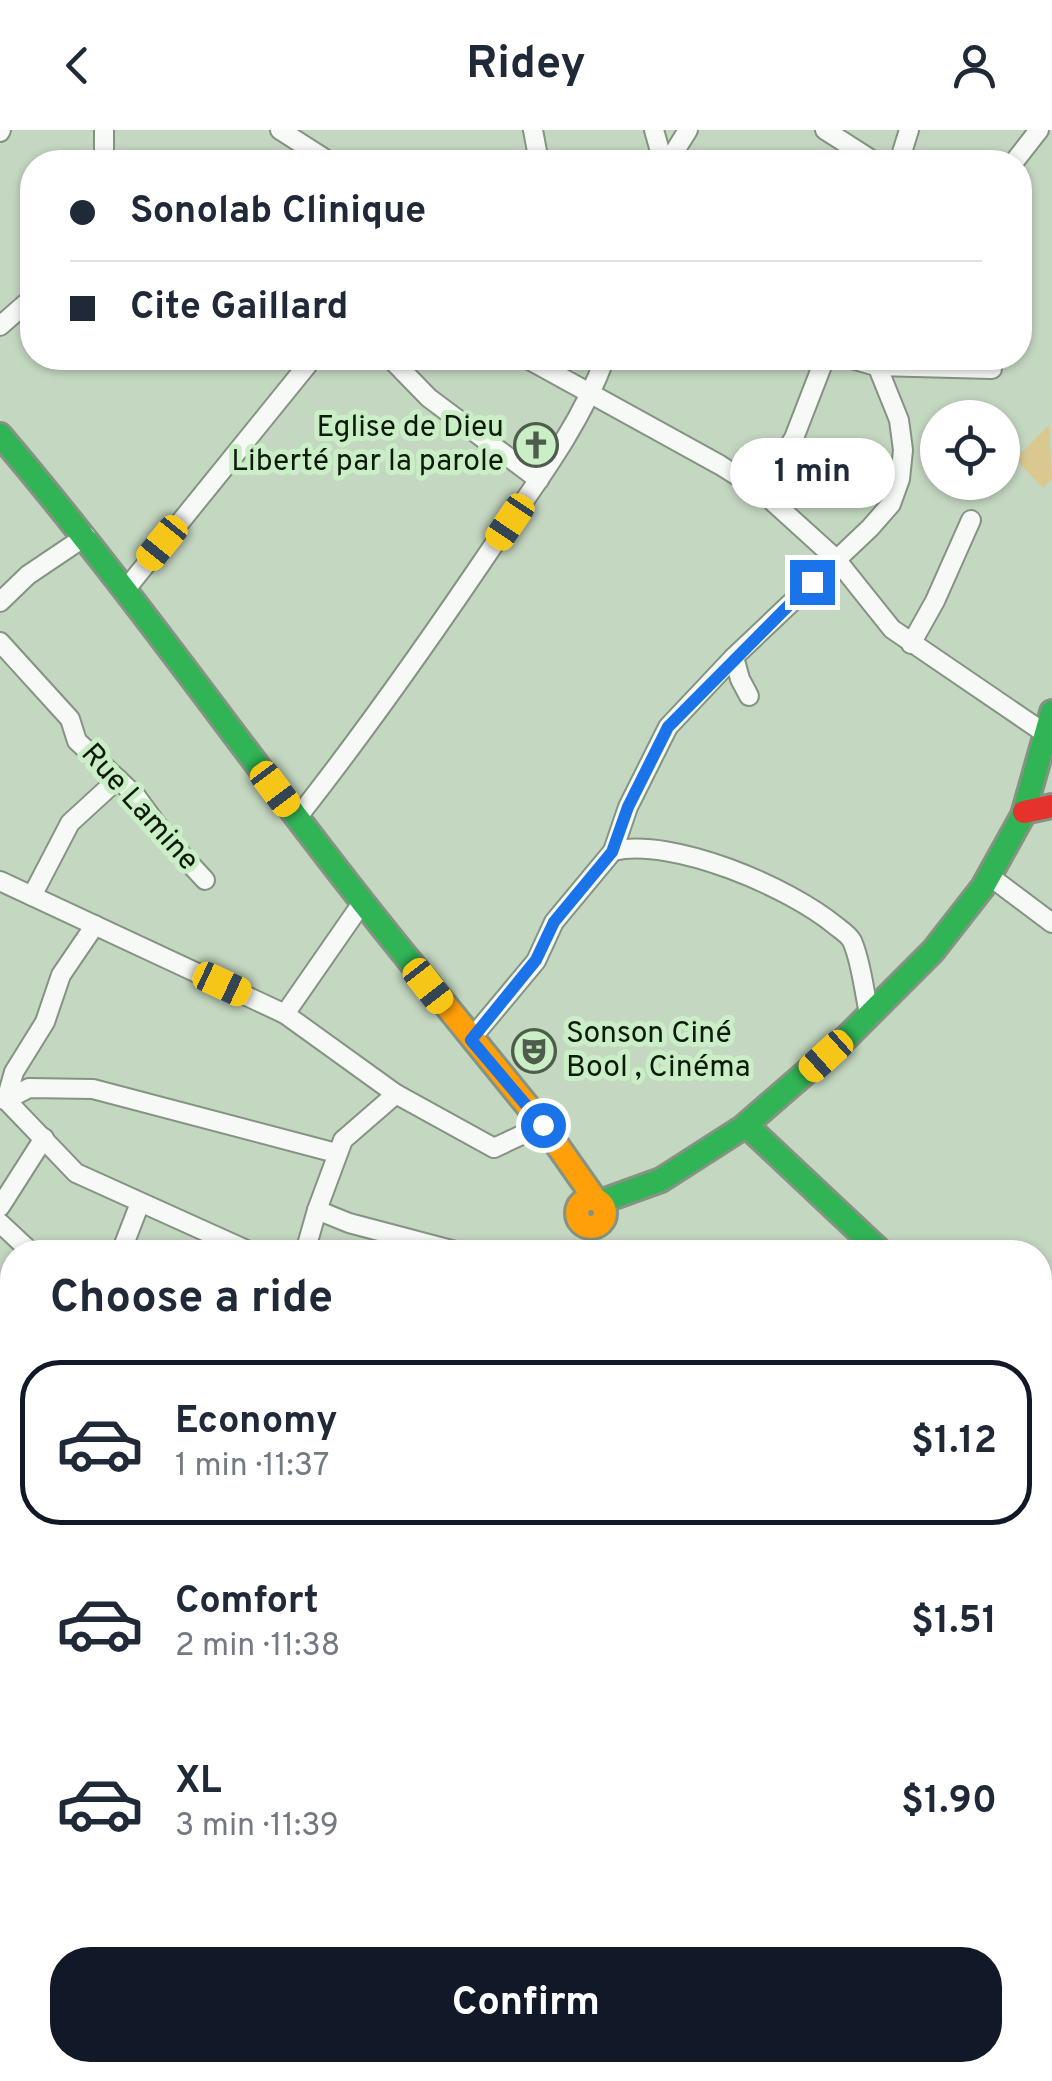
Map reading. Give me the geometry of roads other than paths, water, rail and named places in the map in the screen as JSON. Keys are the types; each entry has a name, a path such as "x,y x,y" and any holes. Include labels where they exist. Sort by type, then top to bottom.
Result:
{"street":[{"path":"280,130 311,150"},
{"path":"826,130 856,150"},
{"path":"1023,150 1039,130"},
{"path":"0,326 20,308"},
{"path":"126,589 303,370"},
{"path":"402,370 429,398 538,480"},
{"path":"0,435 86,536 362,903 543,1125 579,1180 595,1218 748,1127 931,956 988,875 1024,812 1048,722 911,644 892,629 836,558 761,492 720,465 547,370"},
{"path":"297,818 426,646 538,480 591,395 600,370"},
{"path":"761,492 794,438 820,370"},
{"path":"471,1040 536,960 554,922 612,852 628,807 668,727 891,504 900,479 903,450 899,420 878,370"},
{"path":"911,644 936,602 971,520"},
{"path":"0,602 28,575 86,536"},
{"name":"Rue Lamine","path":"0,642 70,719 76,742 136,796 168,840 205,880"},
{"path":"734,658 750,696"},
{"path":"32,896 70,823 118,779"},
{"path":"1024,812 1052,806"},
{"path":"612,852 630,848 680,855 742,873 813,906 851,939 870,1017"},
{"path":"988,875 1052,922"},
{"path":"0,881 285,1014 396,1094 494,1148 543,1125"},
{"path":"285,1014 362,903"},
{"path":"3,1099 14,1072 45,1022 60,975 95,925"},
{"path":"3,1099 29,1088 93,1089 336,1153"},
{"path":"308,1240 336,1153 344,1140 396,1094"},
{"path":"3,1099 76,1173 224,1240"},
{"path":"748,1127 868,1240"},
{"path":"0,1207 44,1138"},
{"path":"126,1240 140,1203"},
{"path":"316,1210 387,1240"}],"place":[{"name":"Eglise de Dieu Liberté par la parole","path":"536,445"},
{"name":"Sonson Ciné Bool , Cinéma","path":"534,1051"}]}
